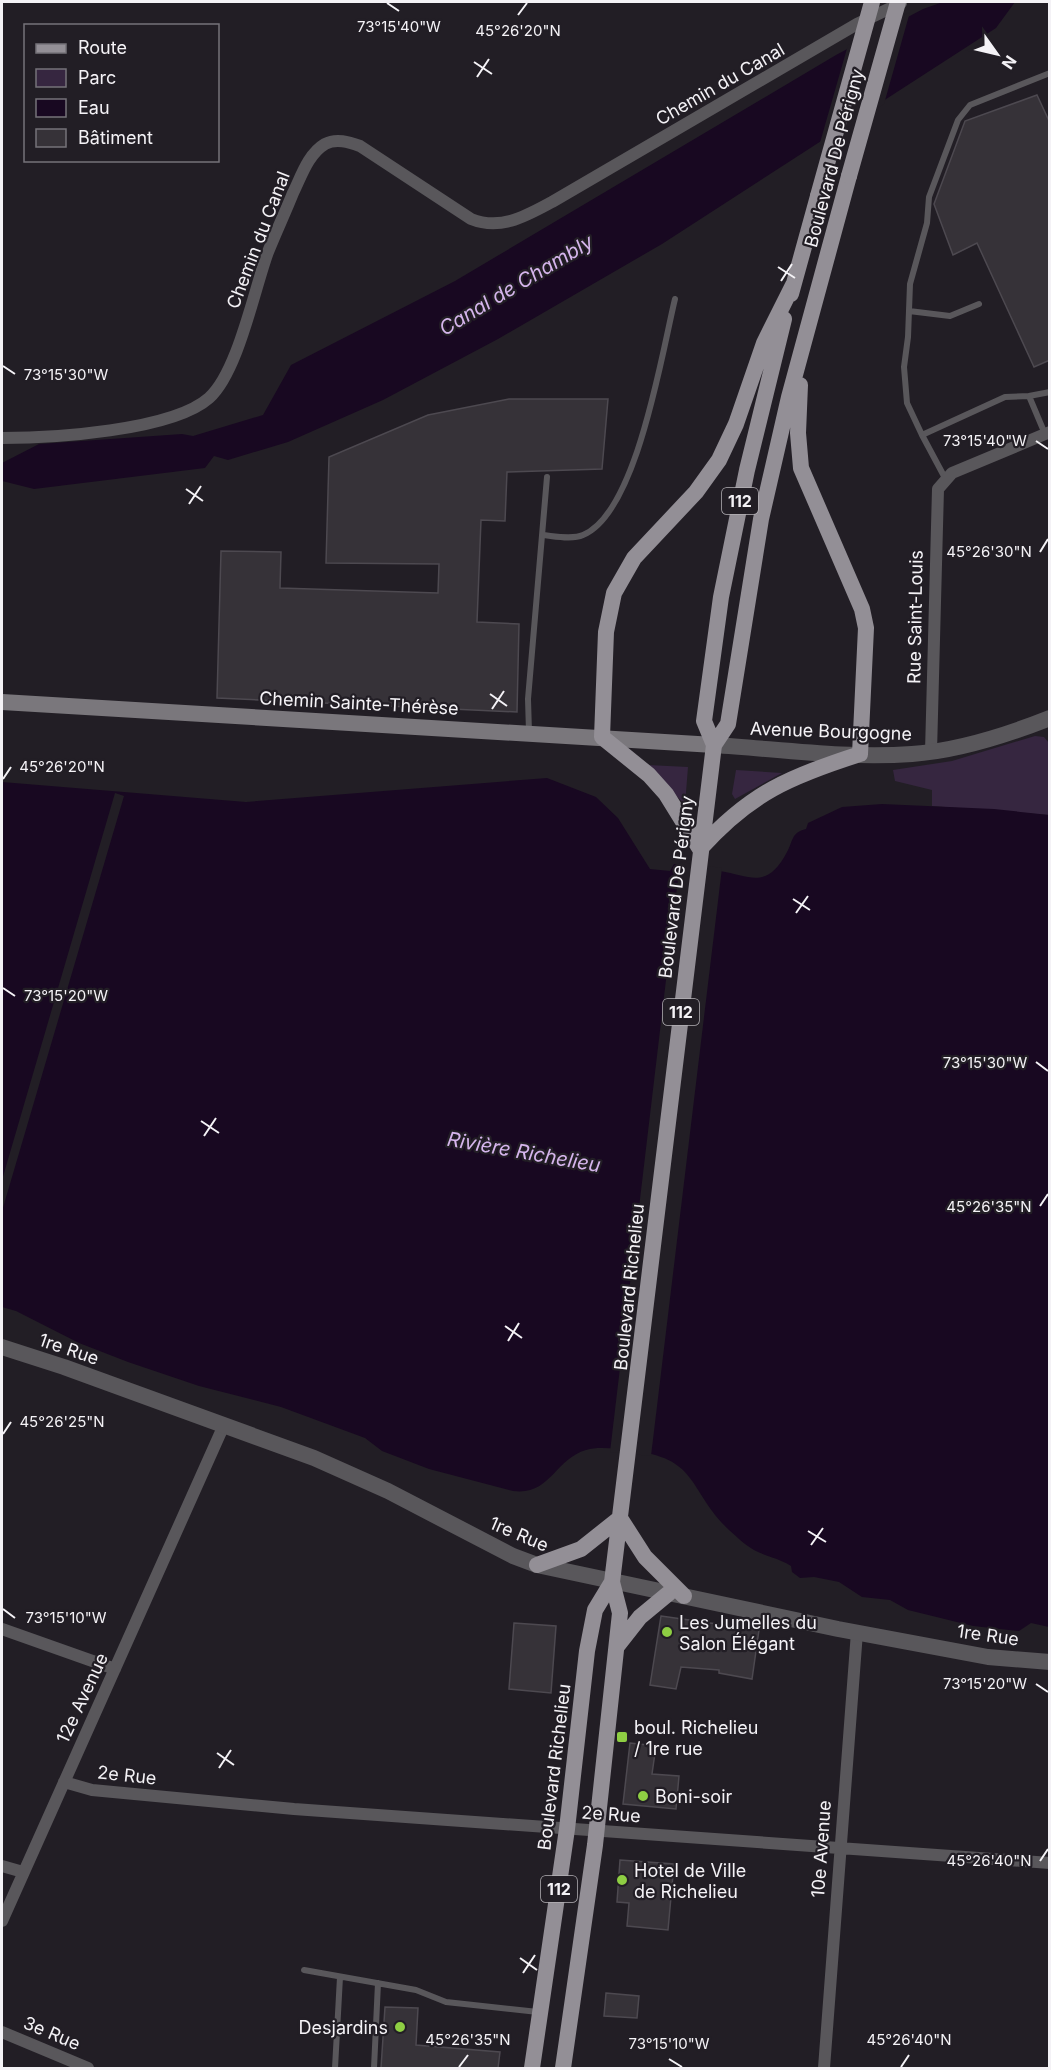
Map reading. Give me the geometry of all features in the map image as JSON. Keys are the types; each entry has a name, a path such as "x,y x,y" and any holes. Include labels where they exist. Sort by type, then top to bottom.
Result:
{"main road":[{"name":"Boulevard De Périgny","path":"714,746 704,721 721,597 747,470 793,285 872,2"},
{"name":"Boulevard De Périgny","path":"661,1176 714,746 728,724 761,519 803,347 898,2"},
{"path":"793,285 764,343 736,424 718,460 696,492 634,558 614,593 606,632 602,737 662,789 700,849 729,818 759,795 802,773 860,754 867,628 862,609 801,468 798,433 803,347"},
{"name":"Chemin Sainte-Thérèse","path":"2,702 602,737 714,746"},
{"name":"Boulevard Richelieu","path":"532,2068 567,1829 592,1622 595,1610 612,1582 661,1176"},
{"path":"537,1565 587,1546 620,1518 650,1563 676,1594 640,1617 616,1649"},
{"name":"Boulevard Richelieu","path":"562,2068 596,1831 621,1609 612,1582"}],"street":[{"name":"Chemin du Canal","path":"2,438 45,437 121,428 182,413 209,398 231,364 280,222 305,169 324,145 341,141 360,146 471,219 488,224 507,223 560,197 856,24 904,2"},
{"path":"943,481 1048,433"},
{"name":"Rue Saint-Louis","path":"931,752 936,502 943,481"},
{"name":"Avenue Bourgogne","path":"714,746 901,755 931,752 1010,732 1050,718"},
{"name":"1re Rue","path":"2,1347 224,1425 359,1477 513,1556 537,1565 988,1657 1050,1662"},
{"name":"12e Avenue","path":"2,1921 224,1425"},
{"path":"2,1629 115,1669"},
{"name":"10e Avenue","path":"824,2068 838,1849 857,1632"},
{"name":"2e Rue","path":"64,1782 92,1790 148,1796 567,1829 1050,1863"},
{"path":"2,1866 24,1872"},
{"name":"3e Rue","path":"2,2032 88,2068"}],"lane":[{"path":"943,481 911,415 905,387 904,367 910,284 927,223 929,197 963,112 976,102 1050,73"},
{"path":"542,535 575,537 585,534 601,520 618,497 635,462 641,442 675,298"},
{"path":"909,311 950,316 979,304"},
{"path":"922,435 1005,397 1050,392"},
{"path":"1029,396 1048,433"},
{"path":"529,733 528,699 547,477"},
{"path":"304,1970 416,1990 446,2002 542,2012"},
{"path":"336,2068 340,1977"},
{"path":"374,2068 378,1983"}],"green space":[{"path":"1035,736 1044,737 1049,743 1049,815 932,806 932,790 895,781 893,770 952,761"},
{"path":"648,765 688,767 685,805"},
{"path":"736,770 782,773 735,799 732,794"}],"water":[{"name":"Canal de Chambly","path":"943,2 1015,2 996,28 662,244 498,339 383,400 288,442 228,460 214,456 205,468 34,489 2,481 2,463 39,444 182,434 193,436 263,415 291,365 455,281 836,55 923,9"},
{"name":"Rivière Richelieu","path":"547,778 596,797 618,818 650,869 670,871 674,864 758,878 772,872 780,864 793,838 798,832 806,829 808,823 842,807 882,804 994,809 1049,815 1049,1627 1031,1623 1019,1631 973,1626 908,1610 890,1600 862,1597 839,1582 814,1577 800,1578 792,1572 791,1566 750,1548 716,1516 681,1468 669,1460 653,1455 608,1448 586,1450 567,1461 536,1488 513,1491 429,1469 382,1451 365,1438 281,1407 199,1386 128,1362 79,1343 16,1311 2,1307 2,782 246,802"}],"pier":[{"path":"910,12 884,104 819,146 848,45"},
{"path":"115,793 124,796 2,1211 2,1180"},
{"path":"680,862 722,868 651,1456 610,1452"}],"building":[{"path":"1037,95 1050,123 1050,360 1034,367 977,243 953,255 934,204 965,121"},
{"path":"509,399 608,399 602,469 507,472 505,521 481,520 477,622 519,624 517,712 217,698 221,551 281,552 280,588 438,593 439,564 326,563 329,457 428,415"},
{"path":"661,1616 759,1630 752,1679 719,1673 719,1670 681,1667 676,1689 650,1685"},
{"path":"514,1623 556,1626 551,1693 509,1689"},
{"path":"630,1743 656,1746 652,1774 679,1776 676,1809 623,1804"},
{"path":"620,1860 674,1864 668,1930 627,1926 629,1903 617,1902"},
{"path":"606,1993 639,1996 637,2018 604,2016"},
{"name":"Desjardins","path":"385,2007 418,2008 416,2045 500,2052 498,2068 381,2068"}],"place":[{"name":"Les Jumelles du Salon Élégant","path":"667,1632"},
{"name":"boul. Richelieu / 1re rue","path":"622,1737"},
{"name":"Boni-soir","path":"643,1796"},
{"name":"Hotel de Ville de Richelieu","path":"622,1880"},
{"name":"Desjardins","path":"400,2027"}]}
